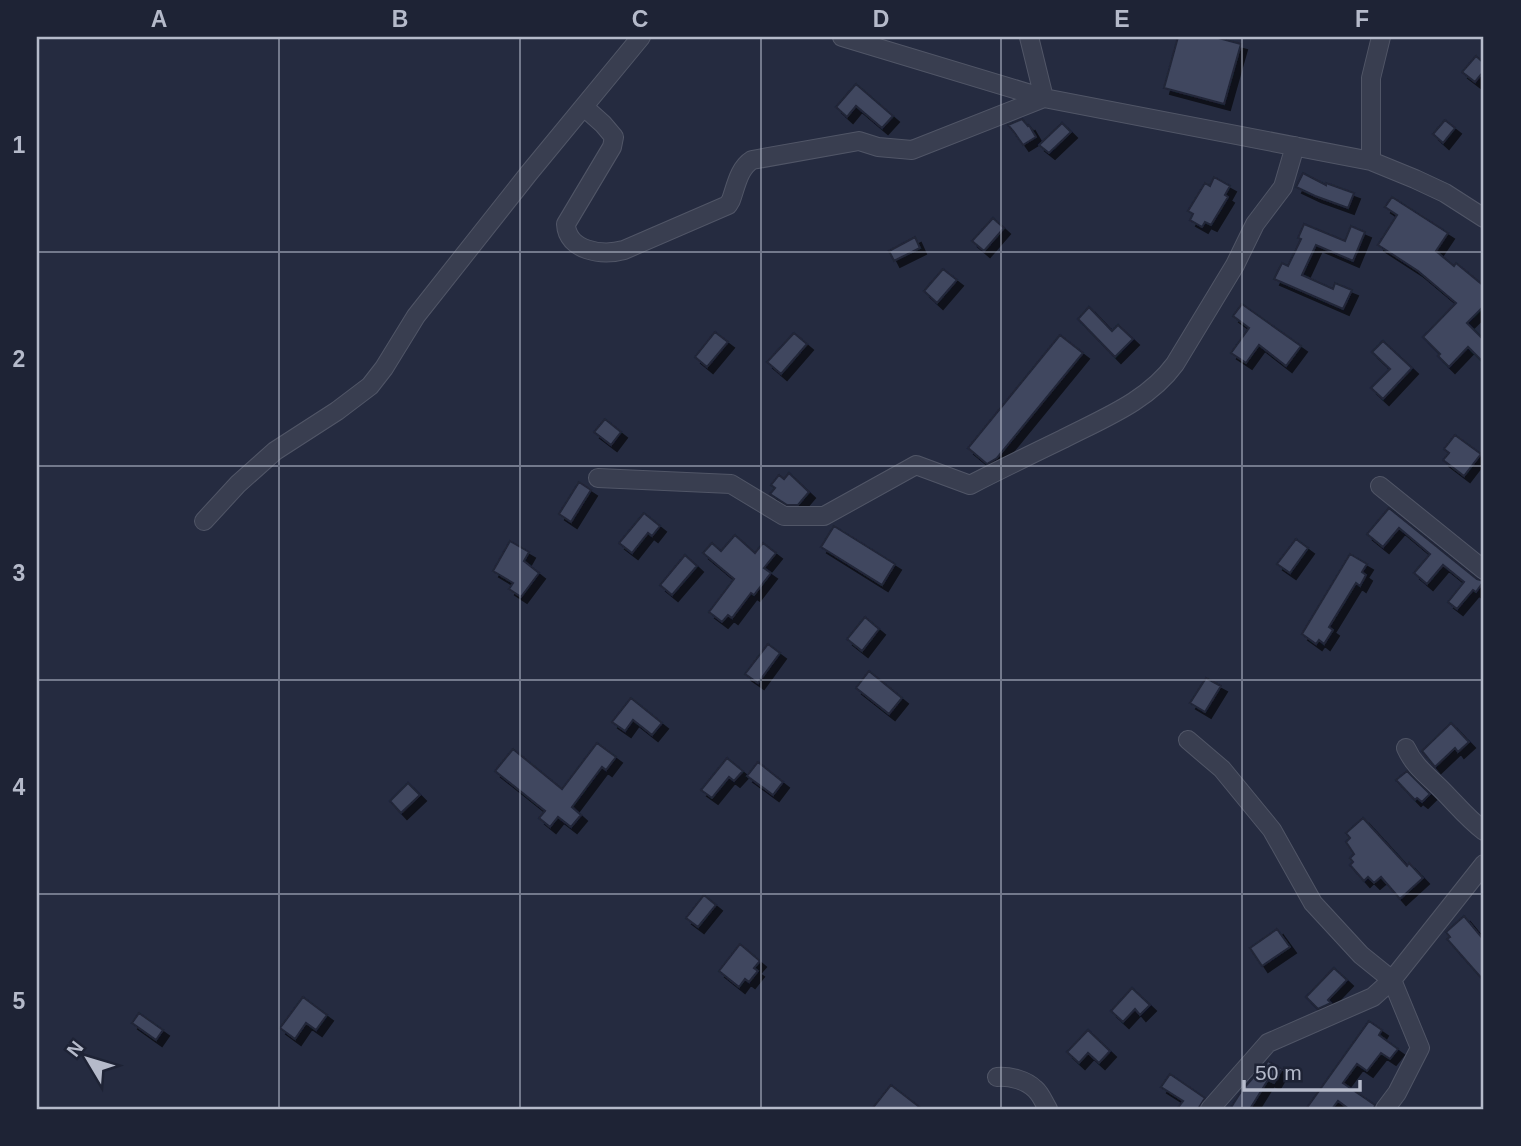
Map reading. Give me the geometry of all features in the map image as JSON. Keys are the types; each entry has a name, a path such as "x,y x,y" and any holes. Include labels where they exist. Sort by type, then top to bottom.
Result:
{"street":[{"path":"204,521 238,484 275,452 318,425 369,386 384,368 416,316 641,37"},
{"path":"842,37 1044,98 1371,161 1445,193 1484,218"},
{"path":"1029,37 1044,98"},
{"path":"1371,161 1371,78 1381,37"},
{"path":"584,107 614,137 612,147 565,224 570,239 599,254 624,250 728,205 742,169 752,160 859,141 878,147 912,150 1044,98"},
{"path":"598,478 731,484 784,516 824,516 916,465 970,485 1142,398 1165,377 1235,265 1255,224 1283,187 1295,146"},
{"path":"1380,486 1484,570"},
{"path":"1188,740 1222,769 1272,830 1313,903 1361,956 1392,980 1420,1048 1397,1093 1385,1109"},
{"path":"1405,748 1412,761 1484,831"},
{"path":"1210,1109 1268,1043 1373,997 1392,980 1484,864"},
{"path":"997,1077 1007,1076 1036,1090 1048,1109"}],"building":[{"path":"1178,37 1215,37 1241,44 1224,104 1164,88"},
{"path":"1476,56 1484,63 1484,71 1475,82 1462,72"},
{"path":"856,84 893,116 882,128 856,106 847,117 836,107"},
{"path":"1022,119 1036,137 1023,145 1008,125"},
{"path":"1445,120 1455,128 1443,143 1433,134"},
{"path":"1062,123 1071,132 1049,153 1039,145"},
{"path":"1303,173 1326,185 1354,193 1348,208 1296,187"},
{"path":"1214,177 1230,186 1225,195 1228,197 1211,225 1205,222 1202,227 1190,220 1193,214 1188,211 1205,183 1210,186"},
{"path":"1392,197 1448,233 1436,251 1484,286 1484,306 1467,323 1484,340 1484,363 1468,347 1449,367 1423,337 1456,303 1418,271 1378,245 1397,215 1385,207"},
{"path":"993,218 1004,228 984,251 972,241"},
{"path":"1304,224 1345,241 1351,226 1365,232 1353,261 1316,245 1302,275 1333,289 1335,283 1352,290 1343,309 1274,279 1282,263 1288,266 1301,239 1298,238"},
{"path":"915,237 920,248 894,261 889,251"},
{"path":"943,269 957,280 937,303 924,291"},
{"path":"1242,304 1301,346 1286,366 1259,345 1246,363 1231,353 1249,328 1233,316"},
{"path":"1089,307 1112,331 1118,325 1133,339 1115,357 1078,319"},
{"path":"715,332 728,342 707,367 695,357"},
{"path":"794,333 807,344 781,374 767,362"},
{"path":"1060,335 1083,353 997,458 987,464 968,448"},
{"path":"1383,341 1412,368 1383,399 1371,388 1390,369 1372,352"},
{"path":"605,419 621,432 611,445 594,432"},
{"path":"1455,435 1481,454 1464,476 1443,460 1449,453 1444,449"},
{"path":"789,473 809,492 798,505 787,505 770,494 775,488 771,485 779,475 784,479"},
{"path":"579,482 591,490 571,522 559,514"},
{"path":"1389,508 1477,579 1484,581 1457,609 1448,602 1464,582 1443,565 1427,584 1414,573 1430,554 1399,528 1383,547 1367,534"},
{"path":"644,513 660,526 652,536 648,533 632,553 619,543"},
{"path":"834,526 895,564 882,585 821,547"},
{"path":"735,535 755,553 763,543 776,553 764,568 771,573 754,595 751,593 732,618 728,615 722,622 709,612 734,579 703,553 712,543 721,551"},
{"path":"1296,539 1308,548 1290,573 1277,564"},
{"path":"510,541 529,552 524,561 539,573 521,597 509,589 513,583 493,571"},
{"path":"1350,554 1367,564 1362,572 1366,575 1360,586 1356,583 1329,627 1333,630 1324,644 1319,640 1316,644 1302,634"},
{"path":"685,555 697,566 672,595 660,585"},
{"path":"865,617 879,629 862,651 847,639"},
{"path":"768,644 780,653 758,683 745,674"},
{"path":"869,671 902,698 889,714 856,688"},
{"path":"1206,678 1221,686 1205,712 1190,703"},
{"path":"631,698 662,723 652,735 633,720 625,731 612,722"},
{"path":"1451,723 1469,742 1458,752 1455,748 1435,767 1422,751"},
{"path":"597,743 616,757 606,770 602,767 572,807 581,815 571,827 558,817 550,827 539,818 545,811 495,771 513,749 562,789"},
{"path":"727,758 743,771 734,781 729,777 712,798 701,790"},
{"path":"758,762 783,782 773,795 747,776"},
{"path":"1407,771 1430,794 1422,802 1417,798 1415,800 1396,780"},
{"path":"408,783 420,795 401,813 390,801"},
{"path":"1363,818 1407,866 1409,863 1423,878 1400,899 1381,877 1374,883 1368,877 1364,881 1350,865 1353,862 1350,858 1354,854 1346,842 1350,838 1346,833"},
{"path":"704,895 716,905 698,927 686,918"},
{"path":"1464,916 1484,940 1484,981 1447,939 1450,937 1446,932"},
{"path":"1277,929 1290,947 1262,966 1250,948"},
{"path":"740,944 760,961 754,968 758,971 749,982 745,979 739,987 719,971"},
{"path":"1334,968 1347,980 1328,1000 1331,1003 1318,1009 1306,997"},
{"path":"1132,988 1150,1005 1140,1015 1135,1009 1123,1022 1111,1011"},
{"path":"303,997 327,1015 316,1030 306,1023 295,1039 280,1028"},
{"path":"139,1013 163,1030 156,1040 132,1023"},
{"path":"1369,1021 1382,1030 1379,1035 1398,1049 1390,1059 1381,1053 1367,1071 1357,1064 1343,1083 1375,1105 1374,1109 1349,1109 1338,1101 1332,1109 1306,1109"},
{"path":"1088,1030 1110,1051 1099,1063 1088,1053 1079,1063 1067,1052"},
{"path":"1268,1061 1282,1069 1274,1083 1268,1080 1250,1109 1230,1109 1242,1090"},
{"path":"1170,1074 1205,1098 1198,1109 1177,1109 1183,1101 1161,1087"},
{"path":"891,1085 922,1109 872,1109"}]}
